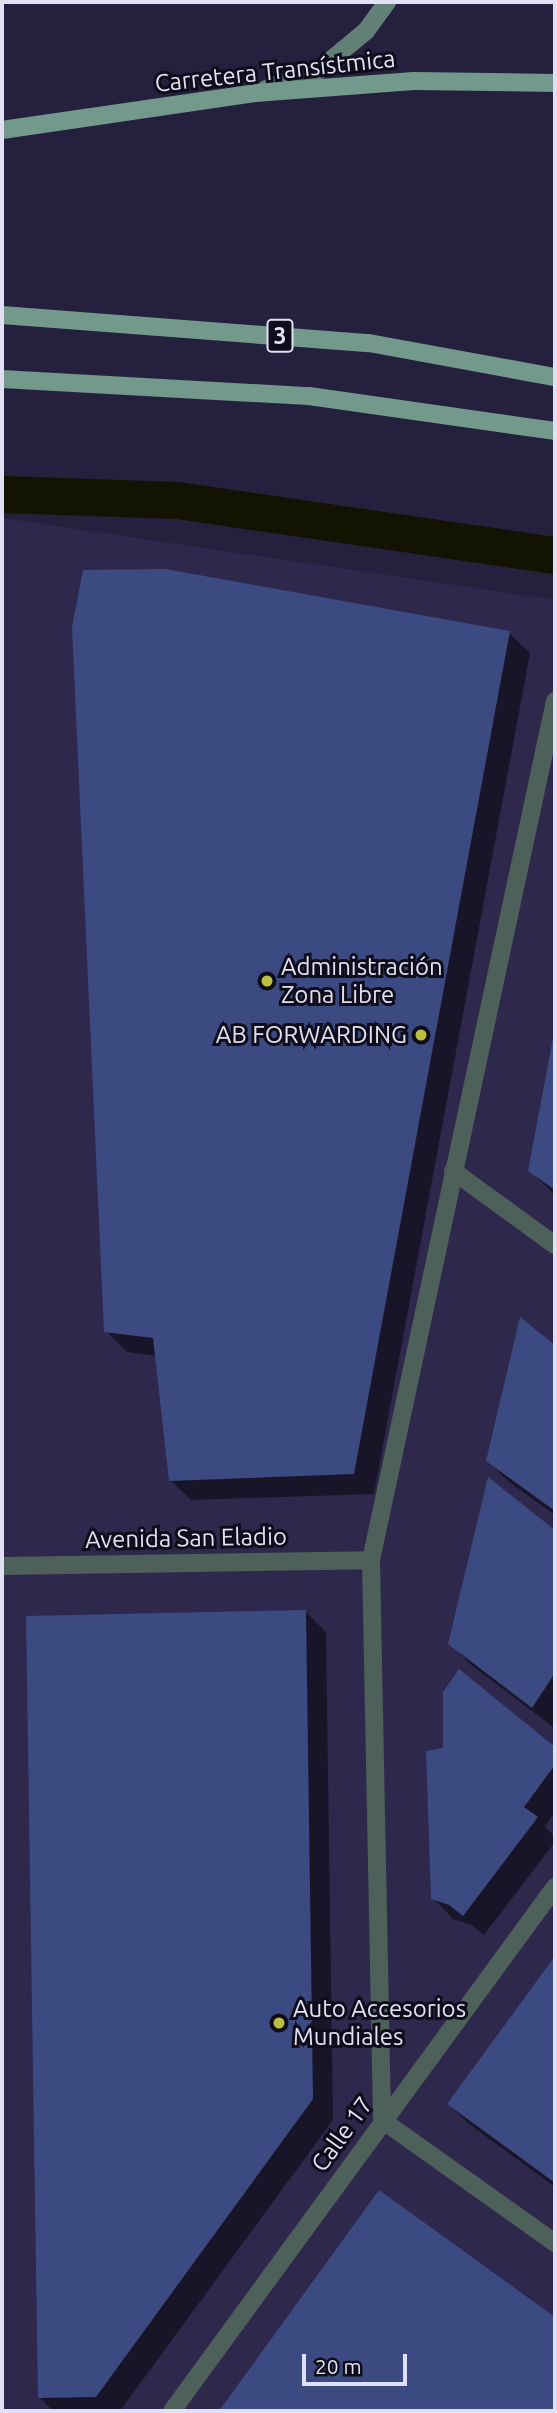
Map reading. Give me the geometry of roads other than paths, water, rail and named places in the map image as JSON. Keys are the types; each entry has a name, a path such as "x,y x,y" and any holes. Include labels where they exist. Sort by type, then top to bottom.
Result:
{"main road":[{"path":"255,93 319,70 366,31 387,2"},
{"name":"Carretera Transístmica","path":"2,130 255,93 414,81 555,83"},
{"name":"3","path":"2,315 369,343 555,377"},
{"path":"2,379 309,396 555,431"}],"street":[{"path":"555,701 371,1560 382,2120 555,2244"},
{"path":"453,1171 555,1245"},
{"name":"Avenida San Eladio","path":"2,1566 371,1560"},
{"name":"Calle 17","path":"172,2411 382,2120 555,1887"}],"waterway":[{"path":"2,494 177,500 555,555"}],"place":[{"name":"Administración Zona Libre","path":"267,981"},
{"name":"AB FORWARDING","path":"421,1035"},
{"name":"Auto Accesorios Mundiales","path":"279,2023"}]}
